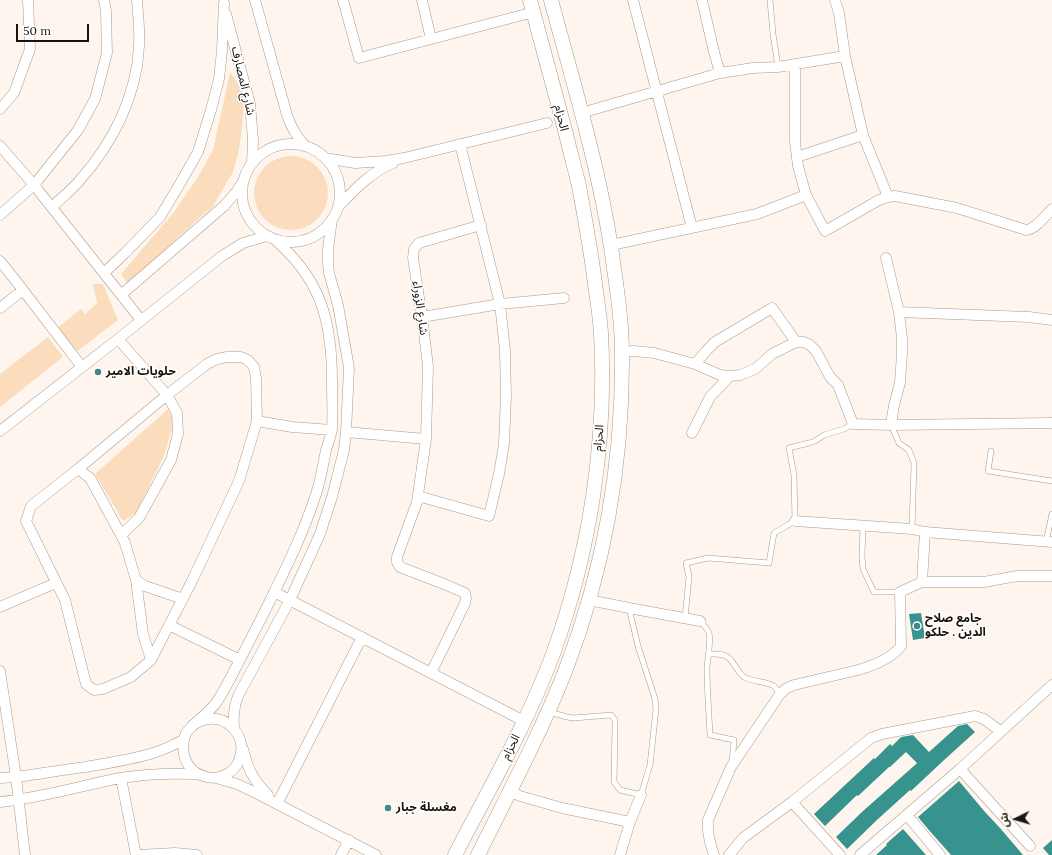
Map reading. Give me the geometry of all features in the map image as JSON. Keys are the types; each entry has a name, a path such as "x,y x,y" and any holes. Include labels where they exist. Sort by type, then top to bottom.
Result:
{"main road":[{"path":"478,855 548,712 566,669 589,600 608,523 620,425 622,352 611,245 596,173 551,0"},
{"name":"الحزام","path":"455,855 524,721 541,684 560,634 571,600 589,520 594,491 601,416 602,374 600,332 591,253 576,177 532,6"}],"street":[{"path":"0,109 14,93 30,49 28,0"},
{"path":"0,215 34,185 78,130 95,99 106,53 106,11 104,0"},
{"path":"52,207 80,180 94,162 107,144 126,106 133,85 139,46 137,0"},
{"path":"255,0 287,115 297,137 304,146"},
{"path":"343,0 359,58 431,39 532,6"},
{"path":"422,0 431,39"},
{"path":"632,0 692,228"},
{"path":"702,0 720,73"},
{"path":"835,0 839,13 845,56 863,135 888,197"},
{"path":"104,273 160,217 198,152 220,79 223,1"},
{"name":"شارع المصارف","path":"223,1 250,104 253,140 252,164"},
{"path":"581,113 720,73 753,68 778,67 845,56"},
{"path":"795,64 795,142 797,157 806,195 826,231 879,200 895,196 957,208 1026,230 1029,230 1035,226 1052,209"},
{"path":"325,158 356,163 386,161 404,158 547,123"},
{"path":"797,157 863,135"},
{"path":"122,294 224,206 237,191 252,164 262,154 275,147 290,144 304,146 316,151 325,158 333,167 338,178 340,190 338,207"},
{"path":"418,496 489,516 502,460 506,404 506,368 500,304 460,144"},
{"path":"0,146 52,207 141,320"},
{"path":"0,431 222,256 243,243 270,237 288,242 303,241 310,238 323,230 332,219 338,207 362,182 388,165 404,158"},
{"path":"245,177 243,185 243,199 247,214 255,226 292,256 308,276 319,297 330,337 332,359 332,430 323,470 303,531 240,660 216,703 187,732 184,739 183,751 190,769 197,774 206,778 216,778 229,781 247,788 376,855"},
{"path":"611,245 757,214 806,195"},
{"path":"234,728 233,717 235,703 290,600 320,534 332,497 346,432 348,368 338,305 329,273 328,263 328,249 332,219"},
{"name":"شارع الزوراء","path":"431,672 466,603 466,598 465,594 400,567 397,562 418,496 426,439 428,366 413,258 414,249 419,243 480,225"},
{"path":"886,258 899,312 902,353 900,383 894,405 891,425"},
{"path":"0,261 82,367"},
{"path":"0,308 23,290"},
{"path":"422,317 500,304 564,298"},
{"path":"695,364 715,342 772,308 796,342"},
{"path":"899,312 1029,317 1052,320"},
{"path":"118,339 167,395 176,413 178,434 170,460 139,518 121,535"},
{"path":"622,352 634,351 654,353 695,364 720,375 730,376 740,375 755,369 772,354 796,342 804,342 816,351 830,377 838,385 853,424 891,425 1052,422"},
{"path":"241,357 248,360 254,367 256,378 257,421 239,481 183,599 168,625 151,660 131,677 103,689 94,690 86,684 65,600 26,521 31,506 167,395 207,364 217,359 241,357"},
{"path":"692,433 710,397 730,376"},
{"path":"257,421 292,427 332,430"},
{"path":"346,432 426,439"},
{"path":"78,469 90,478 125,543 136,580 143,634 151,660"},
{"path":"795,520 1049,542"},
{"path":"922,582 925,532"},
{"path":"714,855 707,829 708,820 731,767 780,694 787,688 868,667 897,651 901,646 900,592 922,582 984,582 1017,576 1052,576"},
{"path":"136,580 145,586 183,599"},
{"path":"0,607 56,583"},
{"path":"274,592 524,721"},
{"path":"589,600 700,621"},
{"path":"168,625 240,660"},
{"path":"277,804 362,637"},
{"path":"0,671 16,777 25,855"},
{"path":"860,855 960,769 1052,685"},
{"path":"729,855 743,838 792,802 871,738 882,734 975,716 984,718 1000,731"},
{"path":"192,726 200,721 218,719 234,728 239,736 248,768 253,777 259,786 277,804"},
{"path":"0,778 116,762 154,753 184,739"},
{"path":"216,778 225,775 233,769 239,761 241,744"},
{"path":"960,769 1030,846"},
{"path":"0,802 19,800 121,778 179,773 197,774"},
{"path":"121,778 137,855 197,855"},
{"path":"510,791 520,796 562,808 630,822"},
{"path":"620,855 630,822 641,795"},
{"path":"792,802 840,855"},
{"path":"907,815 940,855"},
{"path":"341,855 349,840"}],"lane":[{"path":"770,0 778,67"},
{"path":"685,618 689,577 686,564 708,558 769,563 774,533 795,520 794,475 789,448 809,443 824,435 844,429 853,424"},
{"path":"891,425 899,443 909,450 914,463 912,529"},
{"path":"991,451 988,471 1052,481"},
{"path":"1049,542 1052,514"},
{"path":"863,526 863,569 874,592 900,592"},
{"path":"548,712 574,718 611,715 615,720 614,782 620,790 641,795 650,765 656,709 655,699 638,646 629,608"},
{"path":"700,621 706,626 710,639 707,680 710,735 734,740 731,767"},
{"path":"708,654 726,655 739,673 749,679 774,687 780,694"}],"shaded area":[{"path":"230,72 238,84 244,102 239,150 233,172 212,208 128,284 121,274 174,212 199,175 213,150"},
{"path":"291,156 312,162 322,172 328,193 322,214 312,224 291,230 270,224 260,214 254,193 260,172 270,162"},
{"path":"93,284 103,284 118,320 75,353 57,328 81,309 85,314 97,303"},
{"path":"48,337 63,357 0,407 0,374"},
{"path":"168,409 173,420 164,456 136,513 123,521 95,474"}],"building":[{"name":"جامع صلاح الدين . حلكو","path":"921,613 925,638 913,640 909,614"},
{"path":"967,724 975,732 878,819 847,849 836,837 917,763 906,752 858,796 857,795 825,826 814,814 874,758 875,759 890,744 892,746 901,737 913,735 929,752 958,726"},
{"path":"959,781 1023,855 951,855 928,829 918,817"},
{"path":"903,829 926,855 876,855 887,845 886,844"},
{"path":"1052,840 1052,855 1049,855 1043,848"}],"place":[{"name":"حلويات الامير","path":"98,372"},
{"name":"جامع صلاح الدين . حلكو","path":"917,626"},
{"name":"مغسلة جبار","path":"388,808"}]}
